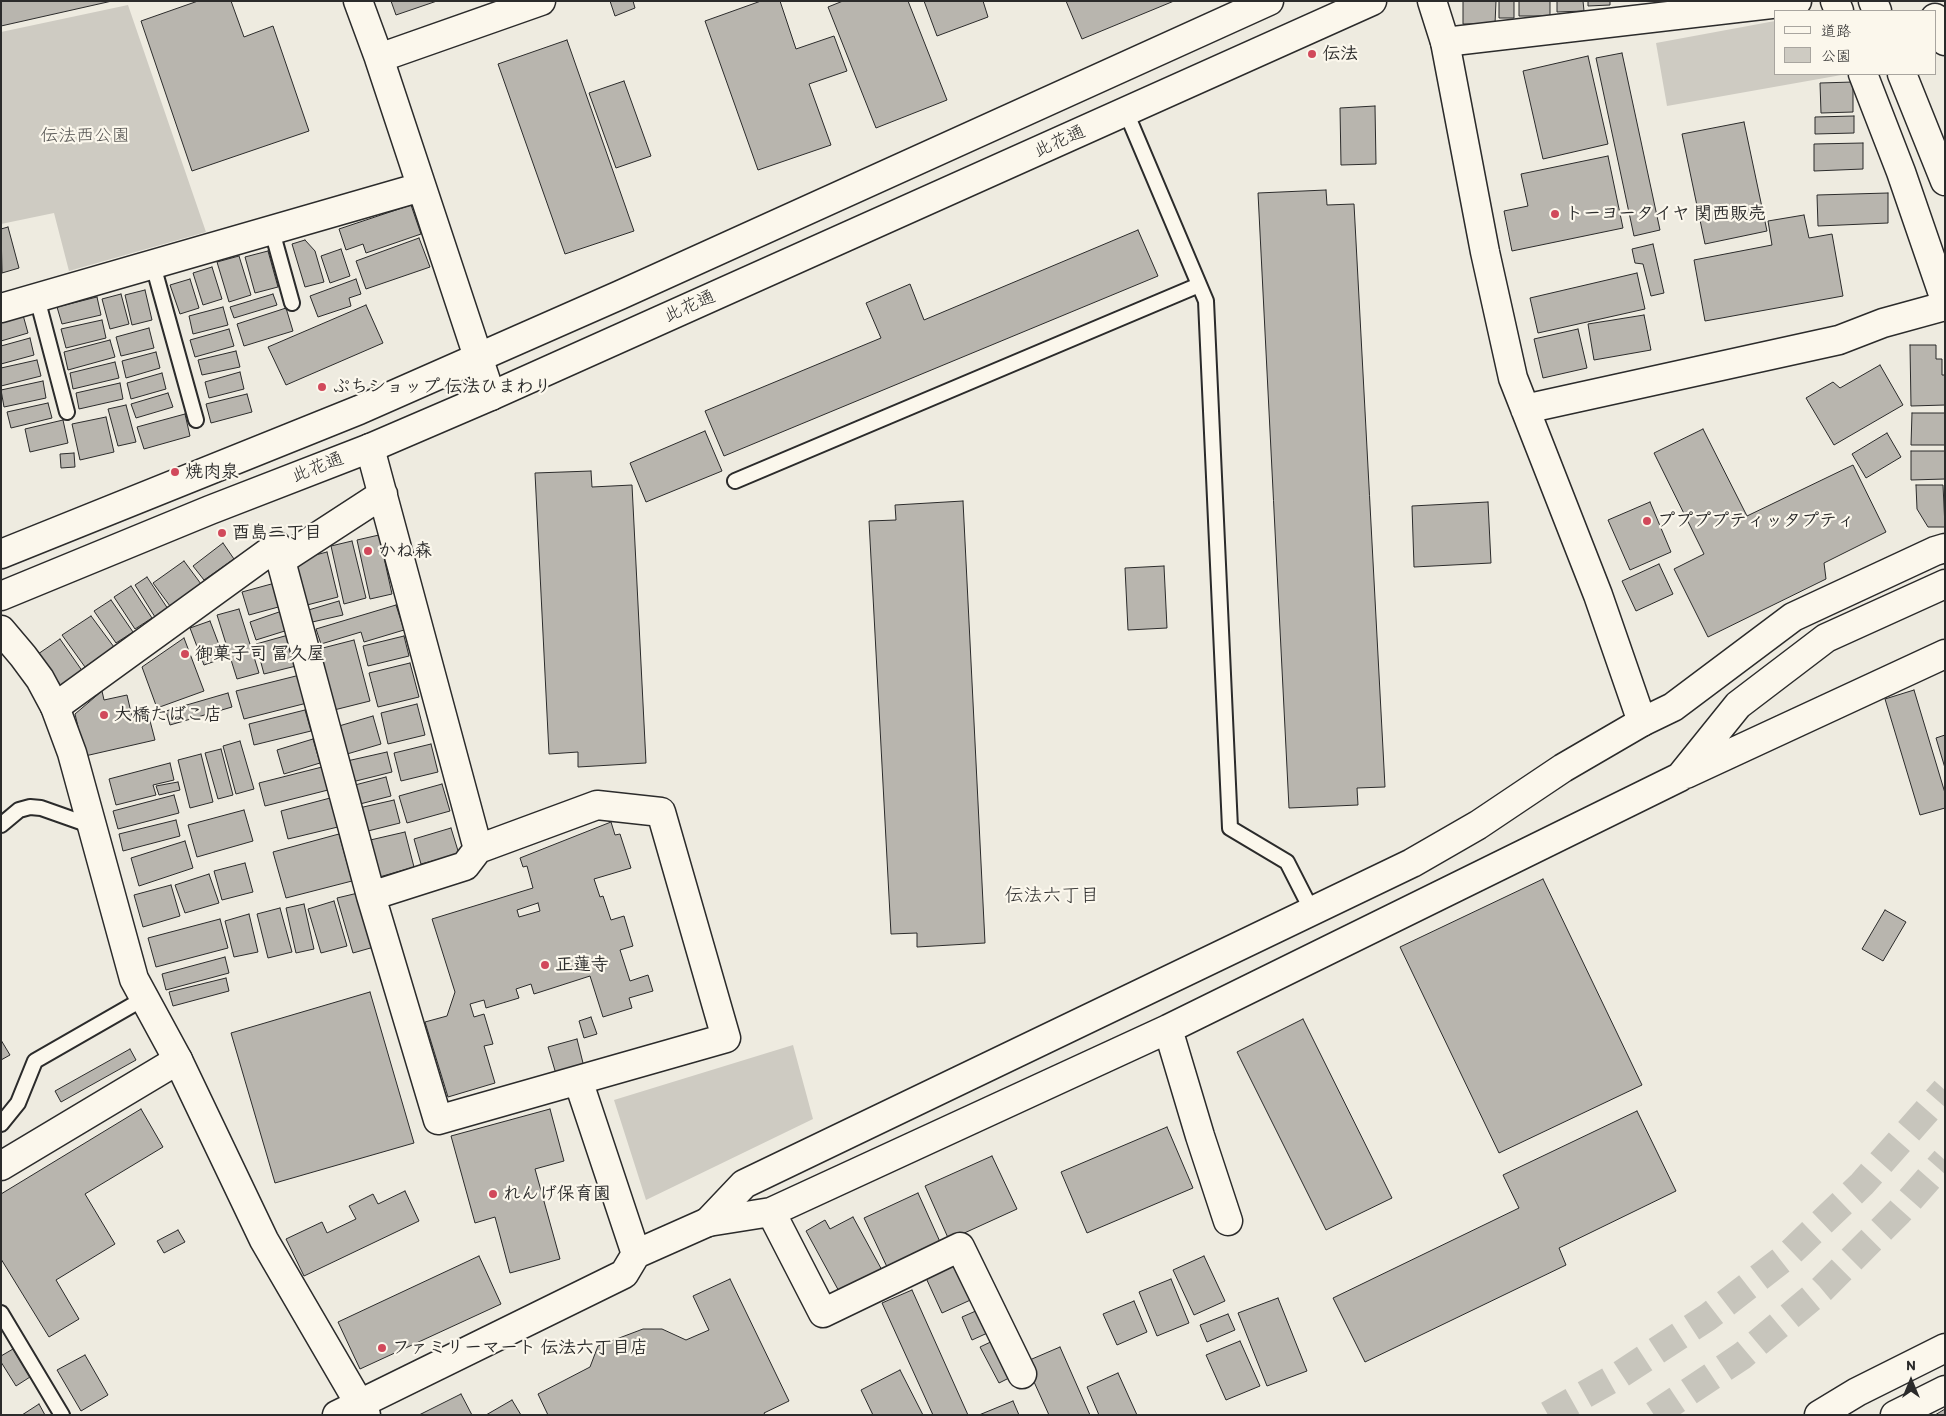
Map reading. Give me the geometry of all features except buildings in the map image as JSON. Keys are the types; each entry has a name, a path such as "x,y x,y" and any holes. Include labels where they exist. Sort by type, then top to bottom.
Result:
{"main road":[{"path":"358,1 379,58 491,396"},
{"path":"379,58 541,1"},
{"path":"1,554 359,410 620,295 1269,1"},
{"name":"此花通","path":"1,596 210,510 370,448 491,396 1372,1"},
{"path":"1432,1 1445,42 1486,260 1513,378 1598,595 1642,722"},
{"path":"1445,42 1797,1"},
{"path":"1936,20 1945,41"},
{"path":"1863,75 1901,172 1945,300"},
{"path":"1902,75 1940,170"},
{"path":"1,308 421,187"},
{"path":"1524,408 1839,340 1883,323 1945,306"},
{"path":"370,448 478,849"},
{"path":"280,561 383,494"},
{"path":"55,707 277,546 371,896 438,1120 726,1038 662,812 597,805 478,849 465,866 371,896"},
{"path":"708,1222 744,1184 1412,863 1478,826 1563,768 1642,722 1673,707 1793,617 1945,548"},
{"path":"1680,777 1738,705 1826,638 1945,584"},
{"path":"1,630 24,656 40,679 55,707 72,753 134,979 178,1060 264,1240 354,1411 624,1274 636,1254 708,1222 771,1212 1168,1029 1680,777 1945,654"},
{"path":"1168,1029 1228,1221"},
{"path":"1,1166 178,1060"},
{"path":"578,1080 636,1254"},
{"path":"771,1212 824,1313 960,1247 1022,1374"},
{"path":"1819,1415 1857,1392 1945,1348"},
{"path":"1895,1415 1945,1390"}],"lane":[{"path":"1126,112 1206,301 1230,828 1287,862 1312,911"},
{"path":"272,231 292,303"},
{"path":"153,265 196,420"},
{"path":"734,481 1199,285"},
{"path":"37,298 67,412"},
{"path":"1,825 19,810 30,807 41,808 92,826"},
{"path":"1,1124 18,1104 35,1061 143,998"},
{"path":"1,1313 6,1330 62,1415"}],"green space":[{"name":"伝法西公園","path":"128,5 206,232 69,271 54,213 1,224 1,32"},
{"path":"1774,21 1774,75 1841,75 1667,106 1656,43"},
{"path":"793,1045 813,1119 646,1200 614,1100"}],"tunnel":[{"path":"1548,1415 1621,1374 1708,1317 1788,1255 1862,1184 1945,1090"},
{"path":"1654,1415 1742,1356 1822,1289 1899,1212 1945,1160"}],"place":[{"name":"伝法","path":"1312,54"},
{"name":"トーヨータイヤ 関西販売","path":"1555,214"},
{"name":"ぷちショップ 伝法ひまわり","path":"322,387"},
{"name":"焼肉泉","path":"175,472"},
{"name":"ププププティッタプティ","path":"1647,521"},
{"name":"酉島二丁目","path":"222,533"},
{"name":"かね森","path":"368,551"},
{"name":"御菓子司 冨久屋","path":"185,654"},
{"name":"大橋たばこ店","path":"104,715"},
{"name":"正蓮寺","path":"545,965"},
{"name":"れんげ保育園","path":"493,1194"},
{"name":"ファミリーマート 伝法六丁目店","path":"382,1348"}],"district":[{"name":"伝法六丁目","path":"1052,896"}]}
